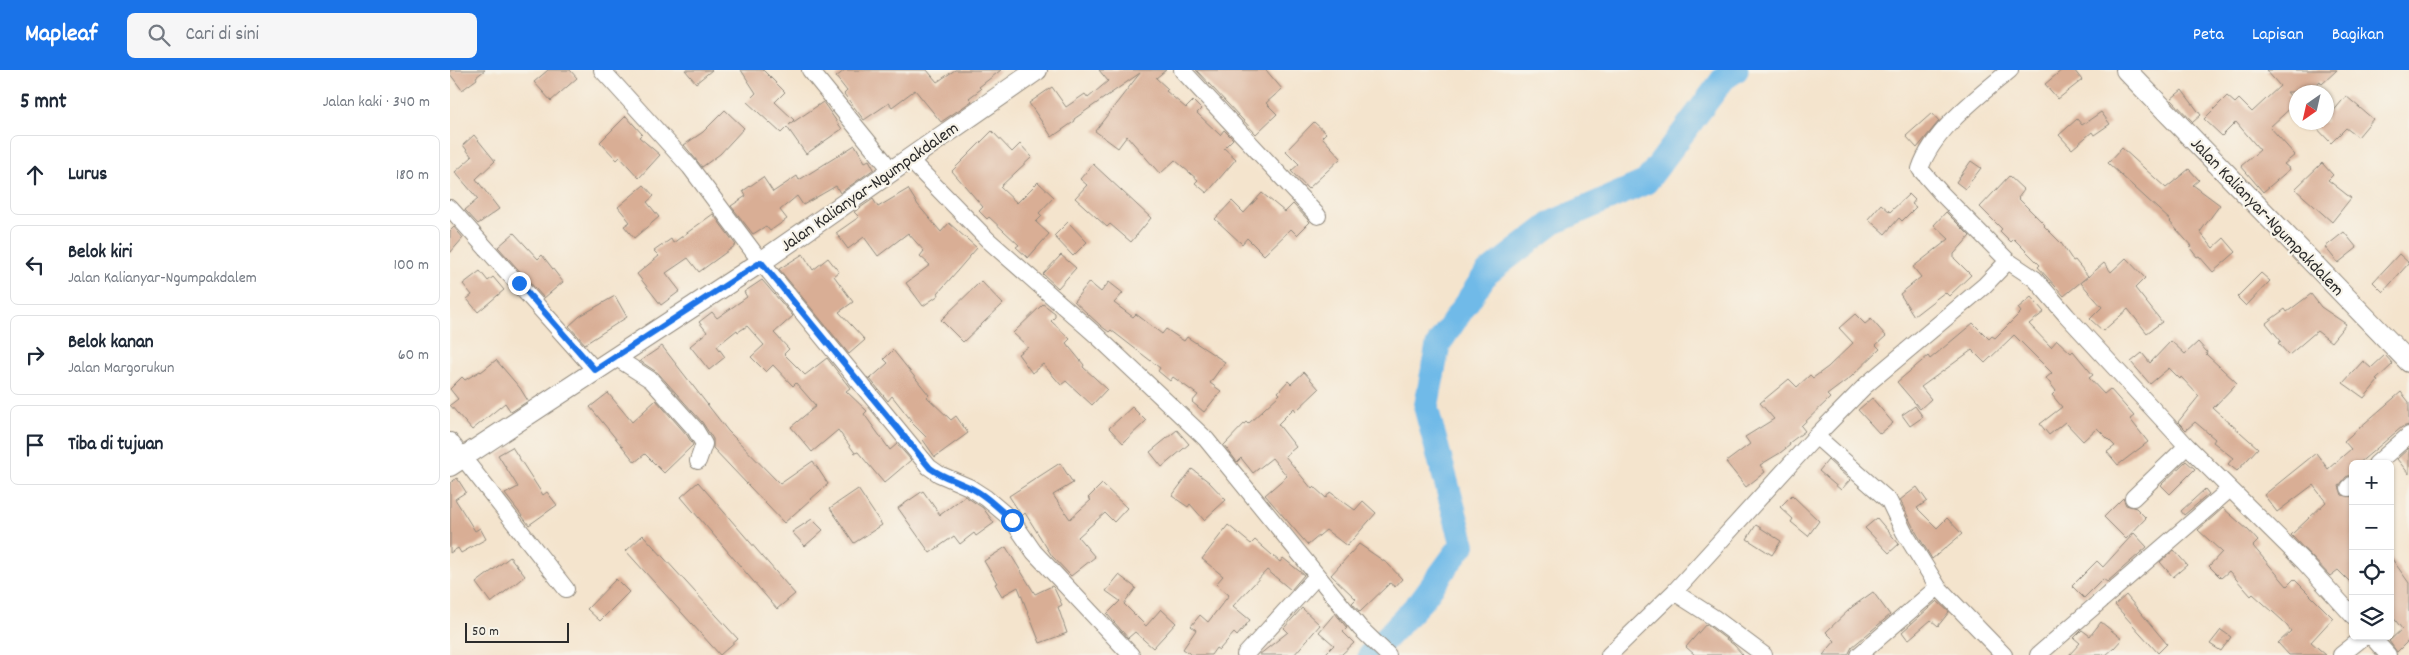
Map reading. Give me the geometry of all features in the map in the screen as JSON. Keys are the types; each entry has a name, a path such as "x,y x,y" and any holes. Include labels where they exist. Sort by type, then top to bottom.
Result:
{"street":[{"path":"602,70 690,167 761,262 930,468 975,490 1012,520 1034,552 1131,655"},
{"path":"810,70 892,171"},
{"name":"Jalan Kalianyar-Ngumpakdalem","path":"456,462 761,262 1037,70"},
{"path":"1182,70 1318,216"},
{"path":"2010,70 1980,95 1936,139 1924,158 1920,169 1935,187 2008,261 2035,279 2188,446 2304,562 2349,612"},
{"name":"Jalan Kalianyar-Ngumpakdalem","path":"2126,70 2409,362"},
{"path":"909,159 988,240 1097,336 1206,439 1360,628 1388,655"},
{"path":"450,208 595,370"},
{"path":"1609,655 1674,592 1816,436 1866,386 1984,286 2008,261"},
{"path":"615,357 651,380 695,429 704,444 698,461"},
{"path":"2381,460 2409,435"},
{"path":"1816,436 1889,501 1904,532 1938,587 2004,655"},
{"path":"450,441 456,462 566,589"},
{"path":"2133,498 2188,446"},
{"path":"2038,655 2230,489"},
{"path":"1245,655 1317,576"},
{"path":"1859,655 1938,587"},
{"path":"1674,592 1713,617 1764,655"},
{"path":"2342,655 2360,640"},
{"path":"2375,640 2388,655"}],"building":[{"path":"450,70 485,70 476,77 477,79 462,90 450,74"},
{"path":"548,70 570,70 577,78 551,101 534,82"},
{"path":"685,70 712,70 696,83"},
{"path":"741,70 763,70 785,92 775,102 794,120 789,125 823,102 842,129 806,154 787,127 781,133 747,102 756,93"},
{"path":"845,70 927,70 937,82 955,70 1001,70 979,87 981,89 969,98 972,101 941,122 915,90 892,107 889,103 864,120 844,94 847,91 836,77"},
{"path":"1099,70 1166,70 1156,78 1168,89 1166,91 1186,108 1193,101 1201,109 1197,113 1220,135 1224,130 1233,139 1224,148 1236,159 1207,193 1195,183 1198,180 1175,160 1160,174 1127,136 1118,148 1095,131 1140,73 1074,119 1075,121 1052,137 1029,103 1052,87 1066,107 1085,94 1088,98 1108,81"},
{"path":"1196,70 1266,70 1282,89 1266,103 1277,114 1256,134"},
{"path":"2062,70 2074,70 2082,80 2058,99 2045,84"},
{"path":"2266,70 2337,70 2322,84 2320,81 2316,85 2289,85 2289,92 2287,92 2289,94 2289,109 2270,127 2295,155 2284,164 2290,169 2263,192 2241,166 2260,150 2236,122 2222,136 2204,119 2227,96 2235,103 2239,99 2252,112 2280,86"},
{"path":"2182,90 2201,115 2193,122 2171,99"},
{"path":"2346,96 2373,119 2358,137 2346,128 2331,143 2319,130 2334,130 2334,111"},
{"path":"725,110 744,128 720,154 702,167 684,145 703,132"},
{"path":"2101,112 2110,124 2094,135 2092,132 2072,149 2059,135 2077,119 2082,125"},
{"path":"1932,113 1939,121 1917,148 1906,136"},
{"path":"626,116 642,134 639,137 660,155 639,178 620,157 617,160 600,142"},
{"path":"1314,122 1326,133 1322,137 1341,158 1308,189 1291,171 1299,164 1286,151"},
{"path":"992,131 1012,152 1020,144 1032,157 1000,187 1017,203 1038,182 1054,197 1039,213 1042,216 1036,222 1049,234 1028,258 1016,247 1019,245 989,217 987,219 979,211 983,207 952,171"},
{"path":"474,135 495,161 476,179 499,209 478,224 465,210 478,199 455,172 472,157 463,145"},
{"path":"855,145 865,162 869,160 874,169 840,193 836,186 803,205 797,196 780,210 787,219 770,231 766,226 753,234 731,206 746,196 743,191 763,177 773,192 797,176 799,180"},
{"path":"2122,148 2166,188 2189,169 2199,180 2193,185 2220,205 2200,232 2213,248 2224,238 2236,252 2213,272 2199,256 2197,257 2190,248 2192,247 2171,221 2108,163"},
{"path":"1971,161 1981,168 1965,189 1956,182"},
{"path":"2322,163 2333,175 2328,180 2351,198 2332,222 2295,189"},
{"path":"1093,164 1151,218 1131,242 1110,224 1107,227 1075,198 1087,185 1080,179"},
{"path":"2009,176 2024,190 2018,198 2045,225 2061,243 2073,261 2075,260 2088,276 2064,296 2038,267 2040,265 2014,239 2011,242 2000,231 2002,229 1980,207"},
{"path":"644,185 654,196 647,202 659,217 634,238 624,226 630,222 618,207"},
{"path":"908,189 918,205 941,232 949,223 977,248 938,293 939,295 923,306 906,283 930,265 920,256 924,251 908,233 878,256 864,237 848,249 836,233 859,217 854,212 873,199 878,207"},
{"path":"1262,193 1285,212 1293,204 1310,222 1297,235 1291,229 1264,255 1247,238 1242,244 1215,219 1232,201 1244,213"},
{"path":"1909,194 1915,200 1912,204 1916,207 1902,221 1899,218 1885,234 1868,219 1881,204 1890,212"},
{"path":"1946,212 1970,236 1954,254 1954,258 1971,275 1949,296 1945,292 1914,316 1900,294 1921,277 1913,267 1949,239 1934,225"},
{"path":"713,214 736,245 699,272 688,258 666,273 680,291 661,305 637,274 659,256 654,251 671,239 673,243"},
{"path":"1068,222 1087,242 1073,256 1054,236"},
{"path":"454,227 463,238 450,253 450,231"},
{"path":"2344,232 2357,248 2338,263 2325,247"},
{"path":"514,233 538,259 542,255 563,282 544,298 498,247"},
{"path":"803,254 813,270 828,258 839,272 834,276 853,302 839,312 865,340 849,354 779,269"},
{"path":"2399,254 2409,263 2383,292 2373,282"},
{"path":"1061,255 1076,268 1058,288 1043,274"},
{"path":"2126,258 2145,278 2135,288 2162,322 2147,333 2128,309 2103,331 2090,319 2102,307 2081,283 2104,263 2111,272"},
{"path":"480,271 488,281 493,277 504,290 478,312 467,299 472,295 463,284"},
{"path":"2261,273 2270,281 2246,306 2237,297"},
{"path":"762,280 793,316 774,333 789,349 784,354 805,375 827,358 850,388 846,391 867,411 864,414 890,450 897,444 911,460 884,483 858,452 855,453 838,430 812,452 791,427 816,406 796,383 793,386 773,365 766,372 751,357 764,345 747,326 738,332 737,330 717,346 725,357 709,370 690,346 707,332 699,322 712,312 717,318 747,297 744,292"},
{"path":"981,281 1003,304 963,342 941,320"},
{"path":"1089,282 1101,292 1109,282 1123,293 1114,303 1133,317 1136,314 1162,334 1166,329 1184,341 1187,337 1225,362 1210,383 1221,391 1204,412 1192,402 1198,395 1173,377 1170,381 1158,371 1160,368 1111,330 1109,332 1101,326 1074,301"},
{"path":"2311,294 2321,307 2346,324 2331,342 2317,331 2289,355 2278,343 2281,341 2266,323 2285,309 2287,312"},
{"path":"615,296 627,317 585,344 569,326 580,316"},
{"path":"2031,297 2044,312 2029,324 2051,347 2057,340 2071,353 2073,351 2093,375 2089,378 2104,394 2110,389 2134,416 2130,419 2148,442 2118,465 2107,452 2115,446 2097,428 2083,441 2065,422 2049,435 2040,424 2062,407 2052,395 2056,391 2046,378 2052,373 2014,335 1985,363 1972,350 1921,387 1931,399 1920,409 1897,382 1928,356 1930,359 1973,323 1989,339 1992,336 1995,338 2021,312 2018,308"},
{"path":"1043,304 1055,313 1055,317 1051,321 1070,339 1066,343 1084,365 1083,367 1107,389 1092,405 1066,381 1061,385 1043,364 1032,373 1018,354 1028,347 1013,333"},
{"path":"1855,314 1865,324 1871,319 1886,336 1876,345 1880,349 1851,377 1827,395 1830,398 1801,426 1805,431 1789,443 1790,445 1780,453 1760,465 1765,472 1746,487 1726,462 1750,444 1745,437 1774,419 1760,403 1789,379 1797,387 1810,375 1813,378 1828,367 1853,343 1839,328"},
{"path":"2171,341 2185,354 2198,342 2207,352 2206,354 2237,383 2213,408 2258,448 2237,471 2228,464 2233,458 2213,442 2215,439 2195,422 2186,430 2178,422 2199,396 2181,377 2180,379 2169,368 2150,384 2131,362 2142,353 2150,363"},
{"path":"662,346 728,431 780,484 813,461 828,484 784,523 713,448 713,439 702,422 658,373 640,361"},
{"path":"893,350 929,395 927,397 951,420 956,416 968,433 935,457 923,440 926,437 910,421 892,396 888,401 870,379 888,363 884,359"},
{"path":"2385,355 2393,364 2376,380 2378,381 2364,398 2343,383 2363,361 2371,368"},
{"path":"496,360 520,388 528,401 511,412 505,403 472,430 450,405 458,399 450,389 462,377 465,380 481,372"},
{"path":"1304,372 1319,389 1296,411 1294,408 1278,424 1296,447 1285,456 1312,489 1314,487 1326,498 1330,492 1355,510 1363,501 1376,513 1347,546 1326,530 1308,545 1265,495 1287,476 1272,458 1253,473 1241,458 1237,462 1224,445 1246,422 1248,424 1280,394 1278,392 1288,381 1291,384"},
{"path":"2401,392 2409,402 2409,425 2402,427 2363,460 2349,460 2349,476 2339,486 2342,495 2349,496 2349,581 2338,570 2330,576 2291,535 2326,502 2313,485 2277,512 2264,495 2316,453 2328,469 2351,449 2344,441"},
{"path":"608,393 632,422 656,400 687,435 693,445 664,473 645,454 635,462 590,407"},
{"path":"1872,398 1893,423 1880,434 1858,410"},
{"path":"1915,406 1923,417 1910,426 1902,415"},
{"path":"1132,407 1146,421 1123,443 1109,428"},
{"path":"1177,430 1189,444 1162,467 1150,452"},
{"path":"512,447 543,495 547,492 557,505 529,525 505,494 518,487 498,455"},
{"path":"2409,448 2409,474 2397,459"},
{"path":"1828,460 1850,480 1841,490 1819,471"},
{"path":"2186,461 2195,469 2170,494 2161,485"},
{"path":"1060,463 1073,483 1053,495 1070,519 1091,500 1088,498 1102,484 1127,508 1114,522 1105,513 1078,537 1095,557 1071,576 1052,556 1025,513 1022,516 1009,496"},
{"path":"1192,469 1209,482 1226,500 1204,520 1190,504 1188,507 1172,496"},
{"path":"457,478 466,492 455,499 475,531 480,528 486,539 461,553 458,548 450,553 450,483"},
{"path":"698,482 795,594 777,609 681,497"},
{"path":"1917,487 1927,501 1917,508 1937,528 1947,518 1962,534 1932,559 1900,500"},
{"path":"858,489 882,525 854,543 830,508"},
{"path":"2205,489 2209,494 2184,515 2181,511"},
{"path":"923,491 940,515 965,496 983,508 994,523 976,536 974,533 960,544 954,536 930,553 898,508"},
{"path":"1792,495 1819,521 1808,536 1791,522 1793,519 1780,507"},
{"path":"2123,498 2126,505 2136,508 2146,518 2126,539 2104,517"},
{"path":"2223,508 2258,541 2253,546 2287,586 2294,579 2333,618 2311,642 2326,655 2289,655 2278,643 2291,631 2283,621 2253,594 2251,596 2229,571 2221,578 2209,566 2222,552 2198,530"},
{"path":"1877,518 1899,544 1889,553 1865,528"},
{"path":"812,519 823,530 805,546 792,532"},
{"path":"1228,525 1251,544 1255,540 1280,562 1283,558 1304,575 1291,590 1267,570 1233,606 1250,620 1237,636 1234,633 1219,650 1216,648 1211,655 1192,655 1183,649 1196,630 1191,626 1200,615 1208,622 1229,595 1216,584 1223,576 1202,559"},
{"path":"1756,525 1781,541 1772,555 1747,539"},
{"path":"2134,533 2147,547 2107,582 2103,579 2084,598 2072,586 2097,561 2103,567"},
{"path":"643,535 738,639 720,655 626,551"},
{"path":"1359,544 1388,564 1402,579 1395,587 1390,583 1360,612 1352,603 1356,599 1331,575"},
{"path":"1006,547 1035,594 1052,586 1054,588 1062,605 1058,607 1067,633 1040,643 1018,587 1002,596 984,561"},
{"path":"2174,550 2187,565 2173,577 2160,562"},
{"path":"510,557 525,576 491,603 476,583"},
{"path":"2394,562 2409,583 2409,640 2397,652 2389,641 2394,640 2394,636 2402,629 2394,618"},
{"path":"1119,575 1136,588 1124,604 1146,626 1161,609 1176,623 1153,648 1135,632 1128,638 1107,614 1120,601 1106,591"},
{"path":"616,579 629,592 600,621 587,609"},
{"path":"1873,592 1890,615 1852,647 1848,655 1823,655 1835,641 1826,632 1852,607"},
{"path":"2126,595 2167,644 2158,653 2115,605"},
{"path":"1937,601 1949,612 1938,626 1931,620 1908,640 1902,632"},
{"path":"1302,608 1320,625 1294,655 1259,655 1288,632 1284,628"},
{"path":"1335,613 1347,628 1343,632 1354,643 1341,655 1324,655 1334,645 1319,632"},
{"path":"2101,622 2122,639 2114,648 2106,655 2069,655 2080,643 2074,638 2082,630 2090,636"},
{"path":"1706,624 1734,645 1743,655 1695,655 1686,647"},
{"path":"2221,630 2231,637 2221,651 2210,644"}],"waterway":[{"path":"1370,655 1421,601 1463,544 1426,408 1438,345 1486,274 1554,222 1646,182 1724,78 1736,70"}],"route":[{"path":"519,283 595,370 761,262 930,468 951,480 969,487 986,498 1012,520"}]}
